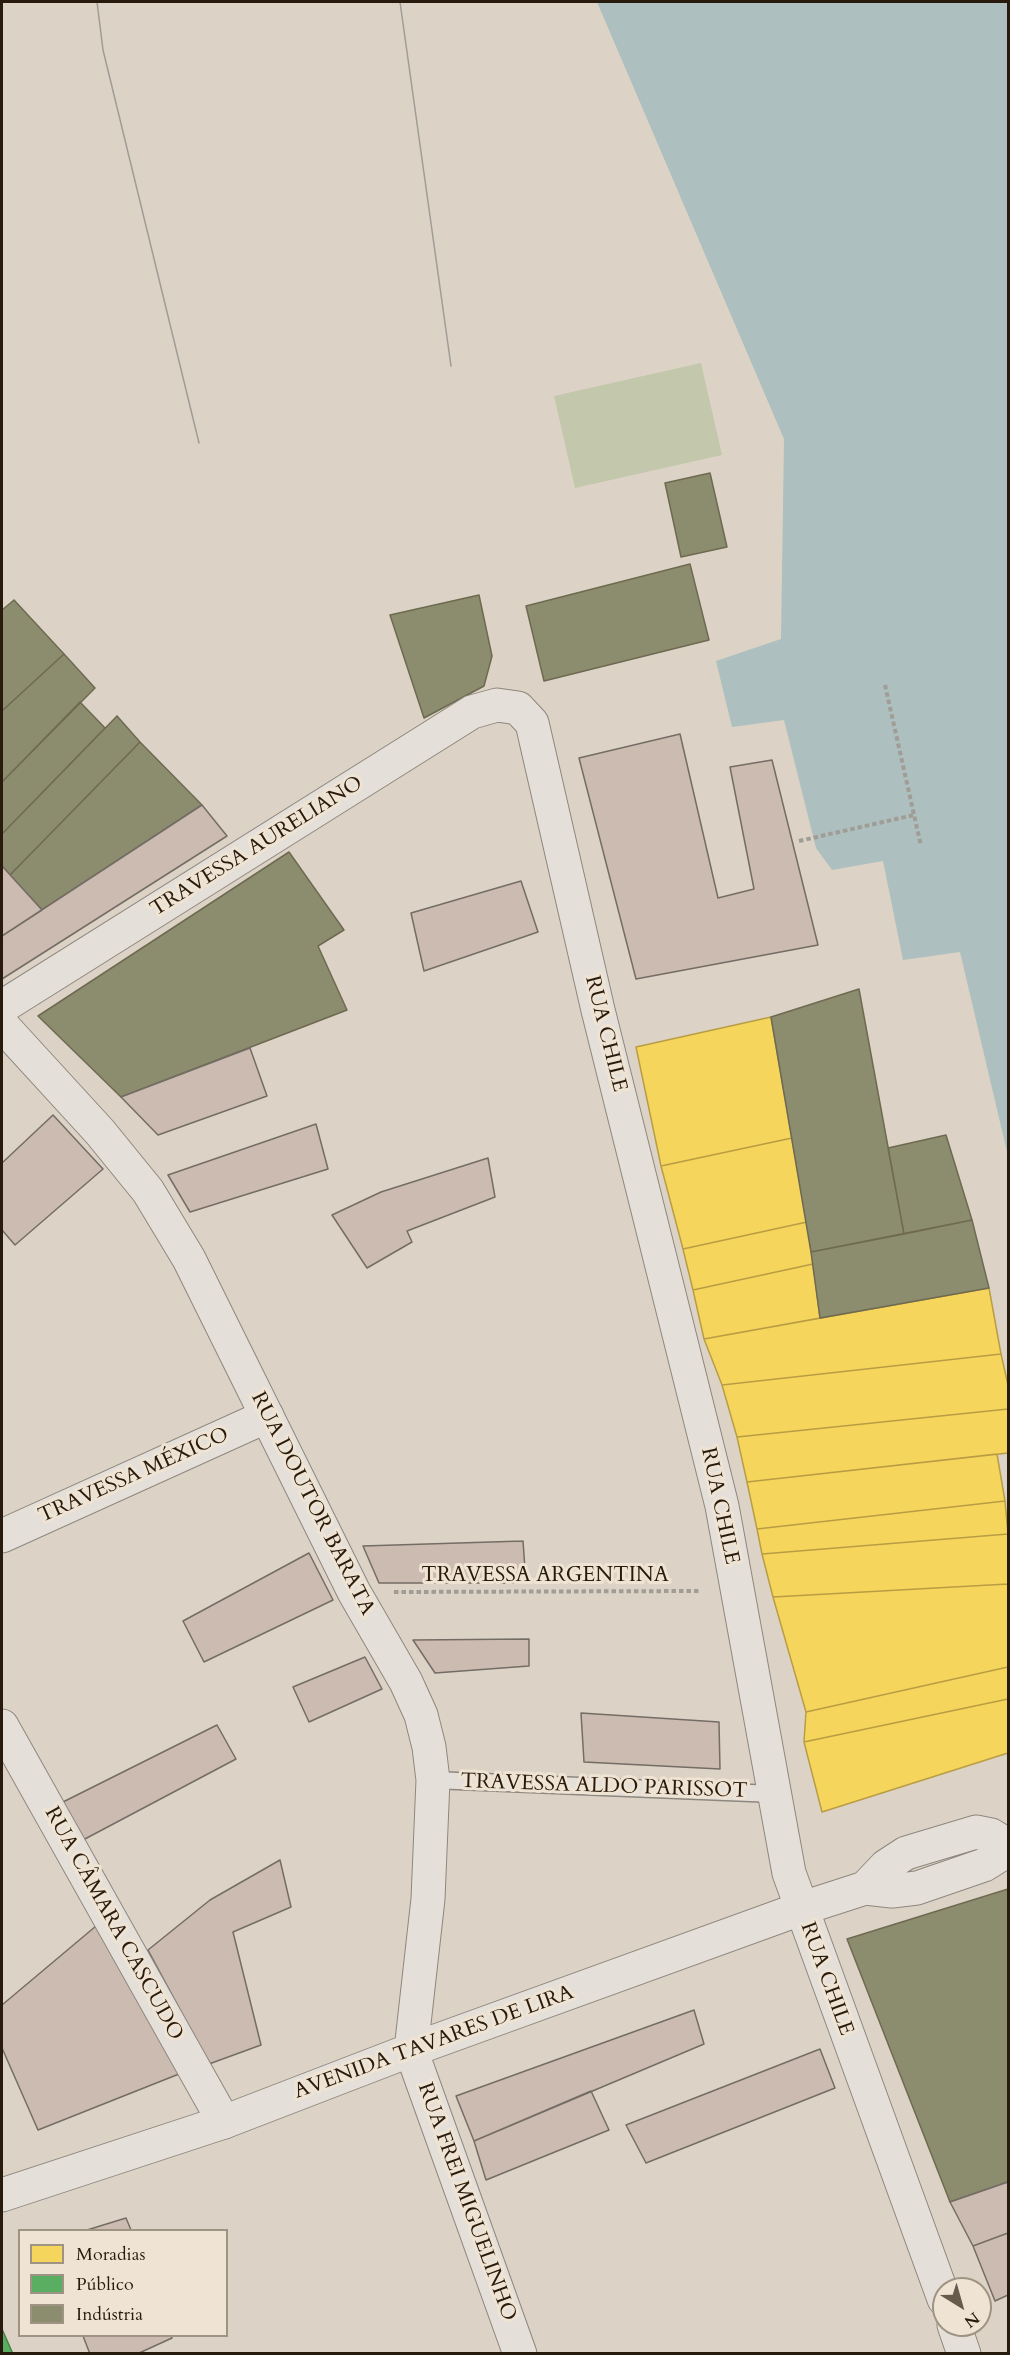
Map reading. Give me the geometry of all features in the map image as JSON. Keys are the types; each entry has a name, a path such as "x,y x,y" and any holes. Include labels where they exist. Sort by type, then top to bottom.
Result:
{"street":[{"name":"TRAVESSA AURELIANO","path":"2,1007 472,712 497,705 518,708"},
{"name":"RUA CHILE","path":"518,708 532,723 598,1010 722,1506 789,1873 800,1909 936,2277"},
{"name":"RUA DOUTOR BARATA","path":"2,1025 100,1132 148,1191 189,1259 354,1592 406,1682 421,1715 429,1747 433,1780 428,1899 411,2050"},
{"name":"TRAVESSA MÉXICO","path":"2,1536 267,1416"},
{"name":"RUA CÂMARA CASCUDO","path":"2,1726 224,2122"},
{"name":"AVENIDA TAVARES DE LIRA","path":"2,2195 224,2122 411,2050 800,1909 865,1888 886,1866 906,1853 976,1832 991,1835 1007,1843"},
{"name":"RUA FREI MIGUELINHO","path":"411,2050 520,2354"},
{"path":"958,2337 964,2354"}],"lane":[{"name":"TRAVESSA ALDO PARISSOT","path":"433,1780 775,1794"}],"path":[{"path":"885,685 921,846"},
{"path":"799,841 914,815"},
{"name":"TRAVESSA ARGENTINA","path":"354,1592 737,1591"}],"green space":[{"path":"701,363 722,455 575,488 554,396"}],"shaded area":[{"path":"597,2 1008,2 1008,1156 960,952 903,960 883,861 832,870 816,848 784,720 732,727 716,661 781,639 784,439"}],"building: Moradias":[{"path":"771,1017 792,1138 661,1166 636,1047"},
{"path":"792,1138 807,1222 683,1249 661,1166"},
{"path":"807,1222 813,1264 693,1290 683,1249"},
{"path":"813,1264 820,1318 704,1339 693,1290"},
{"path":"989,1288 1001,1354 722,1385 704,1339"},
{"path":"1001,1354 1008,1385 1008,1409 737,1437 722,1385"},
{"path":"1008,1409 1008,1453 747,1482 737,1437"},
{"path":"997,1454 1005,1501 757,1529 747,1482"},
{"path":"1005,1501 1008,1534 762,1554 757,1529"},
{"path":"1008,1534 1008,1584 773,1597 762,1554"},
{"path":"1008,1584 1008,1667 806,1712 773,1597"},
{"path":"1008,1667 1008,1699 804,1742 806,1712"},
{"path":"1008,1699 1008,1753 822,1812 804,1742"}],"building: Público":[{"path":"2,2329 13,2354 2,2354"}],"building: Indústria":[{"path":"710,473 727,547 681,557 665,483"},
{"path":"690,564 709,640 544,681 526,606"},
{"path":"479,595 492,656 484,686 424,718 390,615"},
{"path":"14,600 64,654 2,711 2,610"},
{"path":"64,654 95,688 2,782 2,711"},
{"path":"80,702 105,728 2,834 2,782"},
{"path":"117,716 140,742 10,875 2,866 2,834"},
{"path":"140,742 202,805 42,910 10,875"},
{"path":"289,852 344,930 318,946 347,1010 121,1097 38,1016"},
{"path":"859,989 904,1234 811,1252 771,1017"},
{"path":"946,1135 972,1220 904,1234 888,1148"},
{"path":"972,1220 989,1288 820,1318 811,1252"},
{"path":"1008,1889 1008,2182 950,2202 847,1939"}],"building: Outros":[{"path":"680,734 718,898 754,889 730,767 772,760 818,945 636,979 579,758"},
{"path":"202,805 227,836 2,979 2,936"},
{"path":"2,866 42,910 2,936"},
{"path":"521,881 538,932 424,971 411,913"},
{"path":"250,1048 267,1096 158,1135 121,1097"},
{"path":"53,1115 103,1169 15,1245 2,1230 2,1163"},
{"path":"316,1124 328,1169 190,1212 168,1175"},
{"path":"488,1158 495,1197 407,1231 412,1242 367,1268 332,1215 381,1192"},
{"path":"523,1541 526,1583 379,1583 363,1546"},
{"path":"309,1553 333,1600 204,1662 183,1621"},
{"path":"529,1639 529,1666 435,1673 413,1640"},
{"path":"365,1657 382,1689 309,1722 293,1687"},
{"path":"581,1713 719,1722 720,1769 584,1762"},
{"path":"217,1725 236,1759 83,1840 61,1803"},
{"path":"280,1860 291,1907 233,1932 261,2045 209,2064 148,1950 210,1900"},
{"path":"96,1926 179,2074 38,2130 2,2048 2,2005"},
{"path":"694,2010 704,2044 474,2141 456,2096"},
{"path":"820,2049 835,2088 646,2163 626,2125"},
{"path":"591,2091 609,2130 486,2180 474,2141"},
{"path":"1008,2182 1008,2233 973,2246 950,2202"},
{"path":"126,2218 131,2229 90,2229"},
{"path":"1008,2233 1008,2295 995,2301 992,2294 992,2277 985,2277 973,2246"},
{"path":"83,2337 172,2338 137,2354 90,2354"}],"tram line":[{"path":"97,2 103,50 199,443"},
{"path":"400,2 451,366"}]}
